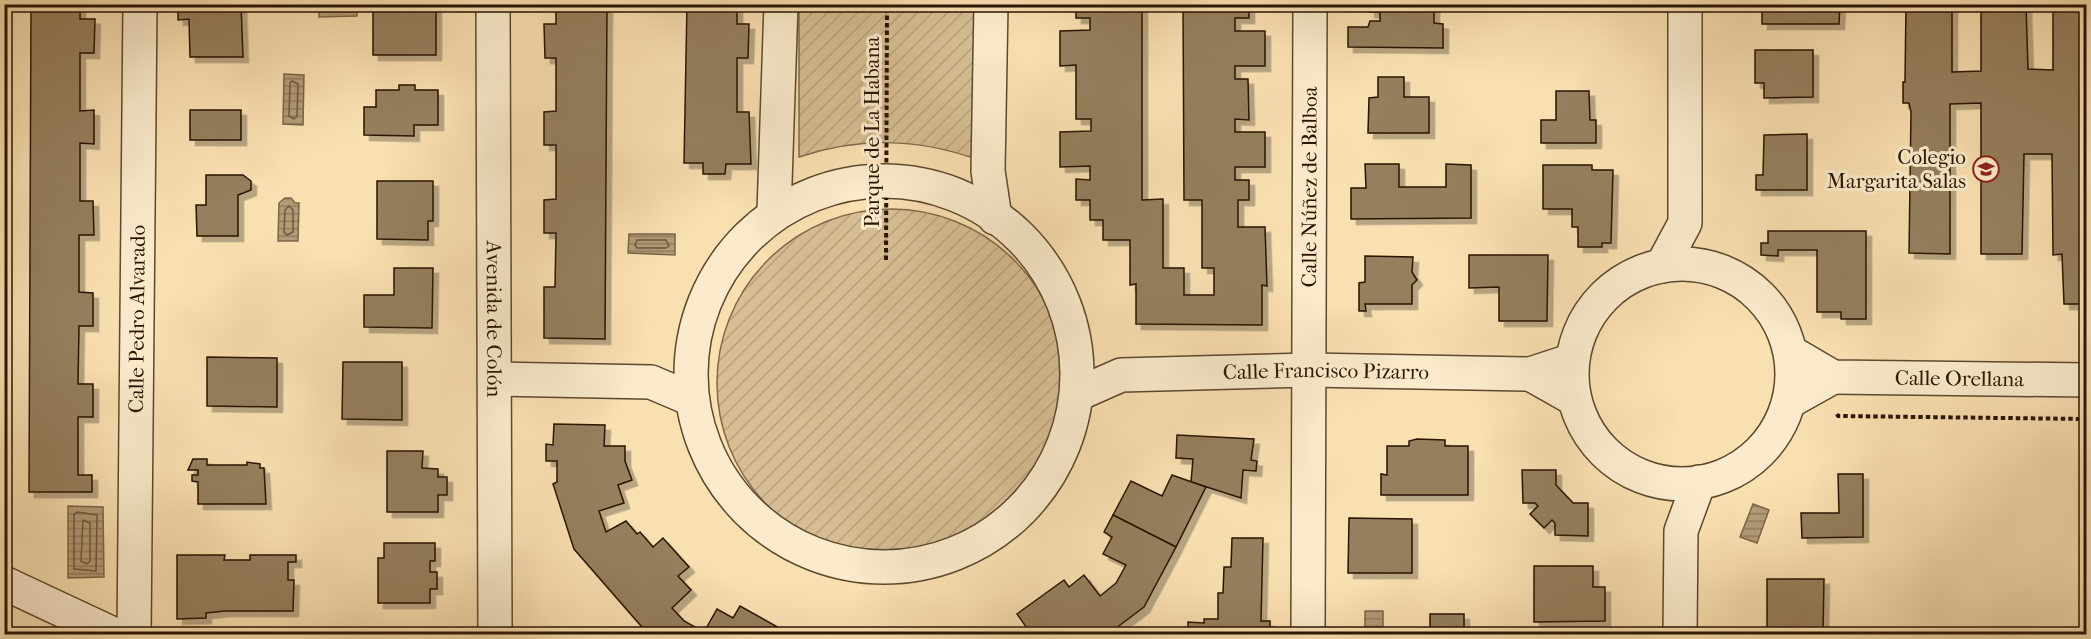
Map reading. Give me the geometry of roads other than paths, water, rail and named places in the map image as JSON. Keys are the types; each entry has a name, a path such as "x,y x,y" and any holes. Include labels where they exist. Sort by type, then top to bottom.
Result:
{"street":[{"name":"Calle Pedro Alvarado","path":"134,634 140,4"},
{"name":"Avenida de Colón","path":"493,4 495,634"},
{"path":"774,212 781,4"},
{"path":"992,4 988,171 995,218"},
{"name":"Calle Núñez de Balboa","path":"1308,634 1310,4"},
{"path":"1662,266 1685,223 1684,4"},
{"path":"966,201 988,171"},
{"path":"888,183 937,188 966,201 995,218 1035,249 1068,306 1078,355 1078,394 1068,438 1036,497 984,541 921,566 853,567 789,545 736,503 702,445 690,399 694,330 710,285 738,244 774,212 829,187 888,183"},
{"path":"1685,223 1713,270"},
{"path":"1652,267 1713,270 1721,270 1751,287 1774,312 1792,353 1790,401 1770,440 1745,464 1714,479 1699,482 1654,483 1618,464 1594,441 1571,397 1570,361 1593,310 1619,284 1652,267"},
{"name":"Calle Orellana","path":"1792,353 1833,377 2086,380"},
{"name":"Calle Francisco Pizarro","path":"1078,355 1121,375"},
{"name":"Calle Francisco Pizarro","path":"1078,394 1121,375 1310,369 1530,374 1570,361"},
{"path":"651,382 692,363"},
{"name":"Calle Francisco Pizarro","path":"1530,374 1571,397"},
{"name":"Calle Orellana","path":"1790,401 1833,377"},
{"path":"495,379 651,382 690,399"},
{"path":"1680,634 1681,531 1699,482"},
{"path":"1654,483 1681,531"},
{"path":"4,583 113,634"}],"water":[{"path":"319,5 357,5 357,16 319,17"},
{"path":"284,74 304,75 303,125 283,124"},
{"path":"285,198 291,198 295,203 299,203 298,241 278,241 279,203"},
{"path":"629,234 675,234 675,255 628,253"},
{"path":"1753,504 1769,510 1757,543 1740,537"},
{"path":"68,506 103,507 104,577 68,578"},
{"path":"1365,611 1383,611 1383,634 1365,634"}],"place":[{"name":"Colegio Margarita Salas","path":"1986,169"}]}
